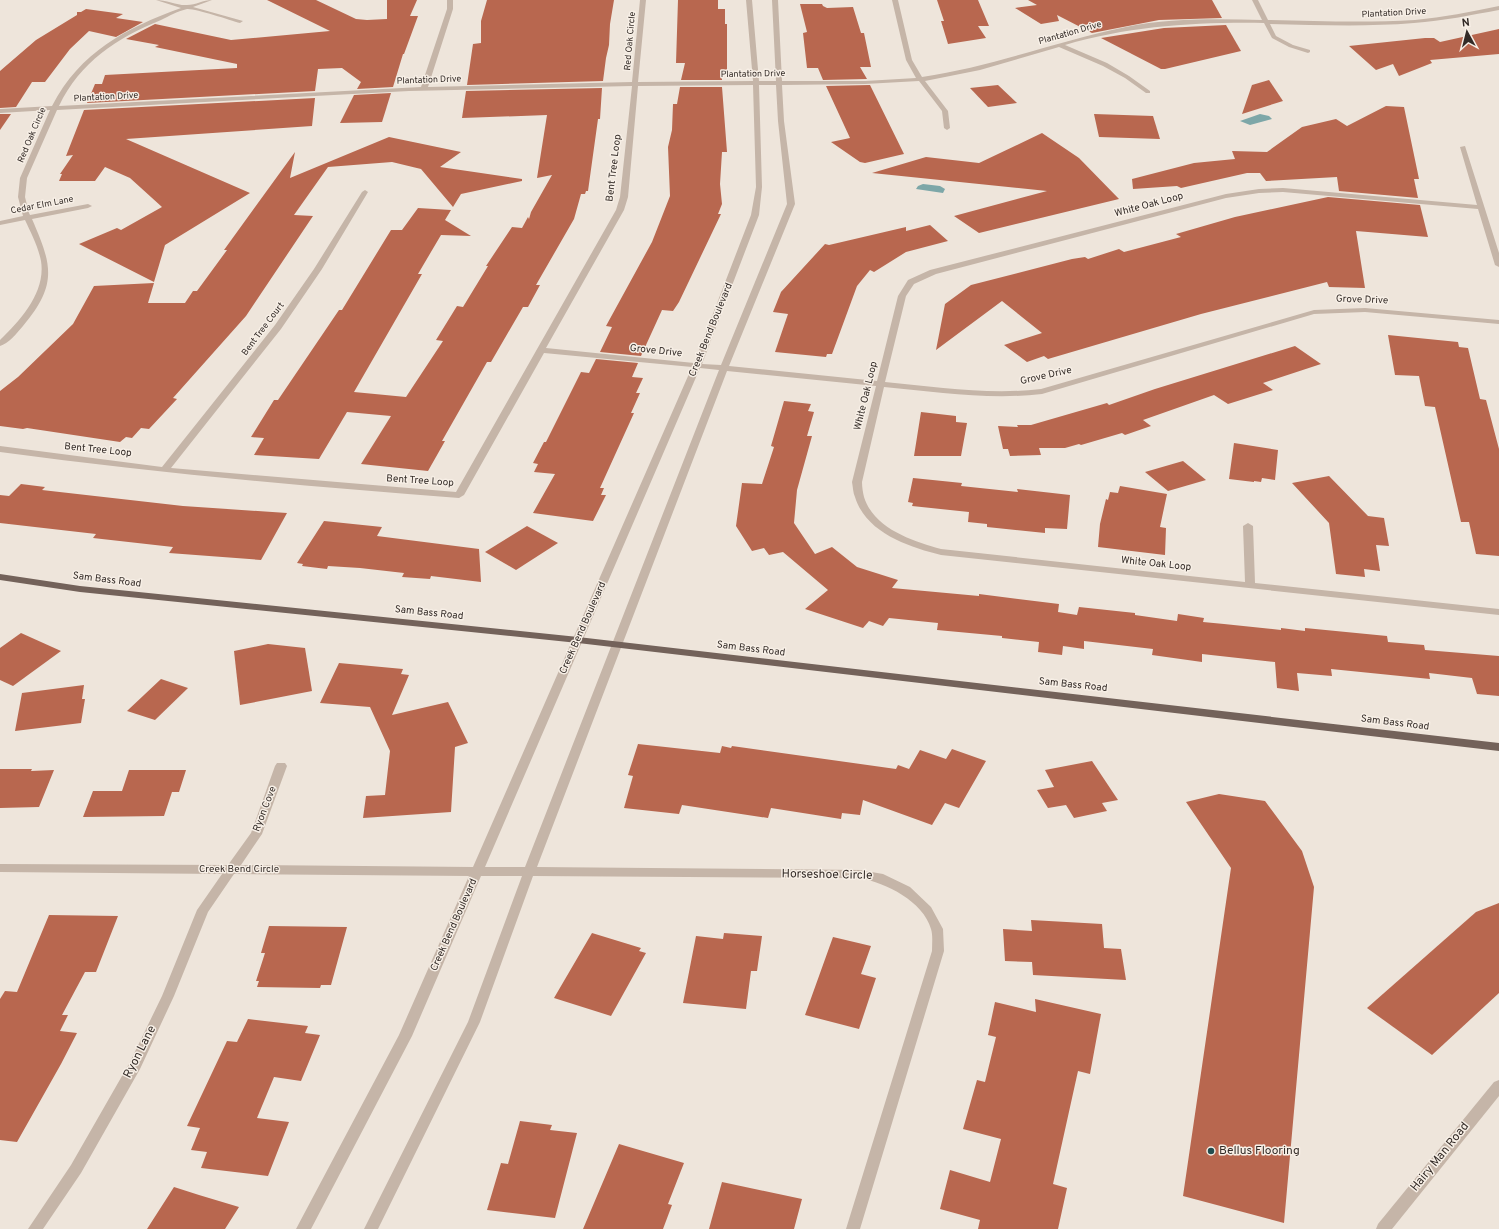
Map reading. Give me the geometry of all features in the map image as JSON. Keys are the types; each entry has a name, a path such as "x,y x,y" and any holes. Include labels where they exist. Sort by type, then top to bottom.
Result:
{"main road":[{"name":"Sam Bass Road","path":"0,577 80,589 578,640 1499,747"}],"street":[{"path":"159,0 240,21"},
{"name":"Red Oak Circle","path":"0,344 21,323 34,306 44,281 45,265 42,251 23,205 21,192 24,178 54,109 70,80 91,59 126,35 158,18 209,0"},
{"path":"424,89 450,9 450,0"},
{"name":"Red Oak Circle","path":"635,84 643,0"},
{"name":"Creek Bend Boulevard","path":"303,1229 405,1036 697,366 734,273 755,215 759,187 756,83 749,0"},
{"path":"371,1229 474,1022 529,872 616,645 724,369 791,204 779,83 774,0"},
{"path":"895,0 909,60 920,79 945,111 947,128"},
{"path":"1255,0 1274,37 1291,46 1308,51"},
{"name":"Plantation Drive","path":"0,111 424,89 635,84 869,83 920,79 980,69 1099,33 1158,24 1400,23 1464,16 1499,8"},
{"path":"1058,45 1114,68 1148,92"},
{"name":"Bent Tree Loop","path":"0,449 165,469 330,486 459,495 620,210 624,197 635,84"},
{"path":"1463,147 1499,265"},
{"name":"White Oak Loop","path":"1481,207 1296,191 1259,191 1226,196 941,269 911,282 902,296 857,482 861,503 870,519 888,531 921,547 956,555 1499,612"},
{"name":"Bent Tree Court","path":"165,469 278,327 318,269 365,192"},
{"name":"Cedar Elm Lane","path":"0,223 27,216 88,206"},
{"name":"Grove Drive","path":"542,350 982,394 1019,394 1042,391 1314,312 1365,310 1499,322"},
{"path":"1248,526 1250,585"},
{"name":"Ryon Cove","path":"232,869 256,834 281,766"},
{"name":"Creek Bend Circle","path":"0,868 478,871"},
{"name":"Ryon Lane","path":"35,1229 76,1169 134,1065 168,996 203,910 232,869"},
{"name":"Horseshoe Circle","path":"478,871 860,874 879,877 906,890 927,910 937,929 938,951 853,1229"},
{"name":"Hairy Man Road","path":"1382,1229 1499,1086"}],"water":[{"path":"1260,114 1269,116 1272,119 1250,125 1240,121"},
{"path":"923,184 940,186 945,189 943,193 916,189 918,186"}],"building":[{"path":"267,0 316,0 356,19 367,20 387,19 387,0 417,0 410,16 418,16 403,54 393,87 357,89 361,82 342,68 318,69 315,91 87,103 95,84 102,84 105,75 237,68 237,64 155,47 159,45 126,39 155,24 231,40 330,31"},
{"path":"487,0 614,0 603,81 467,85 473,44 481,43 481,21"},
{"path":"678,0 718,0 718,9 725,9 725,24 727,24 727,70 722,70 722,80 681,80 685,63 676,63"},
{"path":"937,0 978,0 989,26 978,26 986,38 948,44 941,21 944,21"},
{"path":"1028,0 1212,0 1222,18 1159,20 1092,33 1057,15 1059,21 1041,24 1015,8 1037,5"},
{"path":"800,4 822,4 827,8 853,7 861,33 864,33 871,67 860,67 867,79 823,80 818,68 807,68 803,33 807,32"},
{"path":"86,9 123,14 116,18 143,22 116,37 89,31 70,49 45,82 32,82 16,107 0,108 0,71 36,40 77,15 77,12 81,12"},
{"path":"1226,25 1241,51 1165,69 1161,69 1101,38 1164,28"},
{"path":"1499,29 1499,54 1430,60 1432,63 1399,76 1393,64 1376,70 1349,46 1425,38 1434,38 1440,42"},
{"path":"1269,80 1283,101 1242,114 1252,85"},
{"path":"870,85 904,154 865,163 860,162 831,142 850,138 826,86"},
{"path":"998,85 1017,103 988,107 970,88"},
{"path":"680,87 722,87 727,152 722,152 720,184 722,204 718,214 721,214 679,302 673,311 662,310 641,356 600,352 612,327 606,326 652,242 670,196 668,147 672,130 673,104 677,104"},
{"path":"602,88 600,119 598,119 588,191 586,191 585,194 581,194 574,219 536,285 540,285 528,307 523,307 491,362 487,362 442,441 445,441 428,471 361,464 391,416 347,412 319,459 254,455 264,438 251,437 274,400 278,400 339,310 342,310 391,230 402,230 418,208 451,210 445,220 471,236 441,235 418,274 422,274 354,392 406,397 443,341 436,340 457,306 463,307 488,266 486,266 512,227 522,228 528,217 529,219 531,212 552,175 537,178 547,115 462,118 466,91"},
{"path":"391,93 382,122 340,123 354,95"},
{"path":"315,98 312,126 126,139 250,193 165,245 154,282 79,244 117,228 121,230 162,207 130,178 105,167 95,181 59,181 62,174 60,174 73,155 66,156 84,110"},
{"path":"1386,106 1404,107 1419,179 1414,179 1418,198 1339,191 1337,177 1266,181 1260,173 1247,173 1181,188 1177,186 1133,189 1132,179 1194,163 1235,159 1232,151 1267,152 1302,127 1336,119 1347,126"},
{"path":"0,114 11,114 0,130"},
{"path":"1094,114 1153,116 1160,139 1099,137"},
{"path":"1042,133 1079,158 1119,199 979,233 954,216 1047,191 872,173 926,157 979,163"},
{"path":"389,137 461,152 440,167 522,179 522,181 461,194 453,207 421,169 392,162 328,167 294,215 313,216 246,316 173,398 177,399 149,429 141,428 132,438 126,437 120,442 27,428 23,429 0,426 0,391 18,377 73,324 94,286 154,283 148,303 185,303 193,291 197,291 227,250 224,250 295,152 290,178"},
{"path":"1328,197 1420,205 1428,237 1356,231 1365,288 1329,287 1327,282 1201,314 1048,359 1044,356 1027,362 1004,345 1042,333 1002,301 936,350 945,304 971,285 1072,259 1085,257 1088,259 1119,249 1124,252 1181,237 1176,234 1235,217"},
{"path":"930,225 948,241 906,252 874,272 870,270 857,286 832,354 827,354 826,357 775,352 788,314 773,312 781,292 825,244 829,245 906,227 906,231"},
{"path":"1388,335 1458,342 1459,347 1468,348 1480,399 1486,400 1499,449 1499,556 1476,554 1469,522 1461,522 1435,407 1425,406 1419,376 1395,375"},
{"path":"1295,346 1321,364 1263,383 1273,390 1228,404 1214,395 1143,420 1151,426 1125,435 1122,433 1081,445 1079,444 1065,448 1039,448 1041,455 1010,456 1008,449 1003,449 998,426 1018,427 1017,425 1031,425 1107,403 1109,405 1155,389"},
{"path":"596,359 638,363 632,377 643,378 636,393 640,393 631,413 634,413 600,488 604,488 601,495 606,495 593,521 533,513 555,474 534,472 538,464 533,463 544,442 546,442 581,372 589,373"},
{"path":"784,401 811,404 808,411 814,412 807,436 812,436 797,490 794,523 815,554 832,547 857,567 898,580 892,588 979,596 979,594 1059,604 1058,612 1077,615 1079,607 1135,613 1135,615 1177,621 1178,614 1204,618 1203,622 1281,630 1281,628 1305,631 1305,628 1387,636 1388,642 1424,645 1425,650 1499,656 1499,696 1477,694 1472,678 1429,673 1430,679 1331,669 1332,676 1297,673 1299,691 1277,688 1275,662 1202,654 1202,662 1152,655 1153,649 1084,641 1084,649 1063,646 1062,655 1038,652 1039,642 1002,638 1002,636 937,630 938,623 889,618 883,626 869,621 863,628 805,609 828,590 783,552 769,555 764,548 752,551 736,526 742,483 762,484 774,447 771,446"},
{"path":"921,412 956,416 956,422 967,423 961,456 914,456"},
{"path":"1234,443 1278,450 1275,480 1262,478 1261,482 1254,482 1229,479"},
{"path":"1183,461 1206,480 1168,491 1145,472"},
{"path":"1329,476 1368,516 1384,518 1389,546 1376,545 1380,571 1364,569 1365,577 1336,574 1329,523 1292,483"},
{"path":"913,478 962,483 961,486 1018,492 1017,489 1070,495 1067,529 1045,528 1045,533 987,527 987,524 968,522 969,512 912,506 913,503 908,502"},
{"path":"21,484 45,487 42,490 183,506 287,513 261,560 169,553 173,547 93,538 96,534 0,523 0,495 9,496"},
{"path":"1120,486 1167,494 1160,527 1166,528 1165,555 1098,547 1100,524 1106,499 1108,500 1110,492 1118,493"},
{"path":"324,521 382,527 377,536 479,549 481,582 431,576 430,579 402,577 404,573 360,568 328,566 327,569 302,566 303,564 297,563"},
{"path":"527,526 558,543 516,570 485,552"},
{"path":"21,633 61,651 13,686 0,680 0,648"},
{"path":"268,644 305,648 312,691 240,705 234,651"},
{"path":"339,663 403,669 401,674 409,675 392,715 448,702 468,743 455,747 451,812 363,818 366,796 385,795 390,751 370,707 320,703"},
{"path":"161,679 188,688 155,720 127,711"},
{"path":"84,685 82,699 85,699 81,723 15,731 22,693"},
{"path":"638,744 720,753 722,746 731,748 732,746 896,769 898,765 909,769 920,750 946,759 952,749 986,761 959,808 945,803 932,825 863,800 860,815 842,813 841,819 771,808 768,818 682,805 679,814 624,808 633,776 628,775"},
{"path":"1092,761 1118,800 1102,803 1107,811 1074,818 1066,805 1048,808 1037,790 1054,787 1045,770"},
{"path":"0,769 32,769 31,771 54,770 39,807 0,808"},
{"path":"129,770 186,770 179,792 172,792 164,816 83,817 93,791 122,791"},
{"path":"1219,794 1265,801 1302,851 1314,887 1284,1223 1183,1196 1231,868 1186,802"},
{"path":"1499,903 1499,993 1432,1055 1367,1008 1476,912"},
{"path":"49,915 118,916 96,972 85,972 62,1015 68,1015 60,1031 77,1033 61,1064 17,1142 0,1140 0,999 5,991 17,992"},
{"path":"1031,920 1102,924 1104,948 1121,949 1126,980 1033,975 1032,962 1005,961 1003,929 1032,931"},
{"path":"269,926 347,927 331,985 321,985 320,988 257,987 259,981 256,981 265,953 261,953"},
{"path":"592,933 641,948 639,951 646,953 611,1016 554,998"},
{"path":"724,933 762,936 757,971 751,971 746,1009 683,1003 696,936 723,939"},
{"path":"833,937 871,946 861,974 876,978 859,1029 805,1015"},
{"path":"1035,999 1101,1014 1090,1074 1078,1071 1053,1184 1067,1188 1058,1229 978,1229 980,1220 940,1209 950,1170 990,1182 1001,1139 963,1129 977,1080 985,1082 996,1037 988,1035 995,1002 1036,1012"},
{"path":"248,1019 308,1026 305,1033 320,1035 301,1081 274,1077 257,1118 289,1122 268,1176 201,1168 207,1152 191,1150 200,1128 187,1126 227,1041 237,1042"},
{"path":"520,1121 552,1125 550,1130 577,1133 555,1218 487,1210 501,1163 508,1164"},
{"path":"619,1144 684,1163 668,1204 672,1205 663,1229 583,1229"},
{"path":"722,1182 802,1199 794,1229 709,1229"},
{"path":"174,1187 239,1207 225,1229 147,1229"}],"place":[{"name":"Bellus Flooring","path":"1211,1151"}]}
